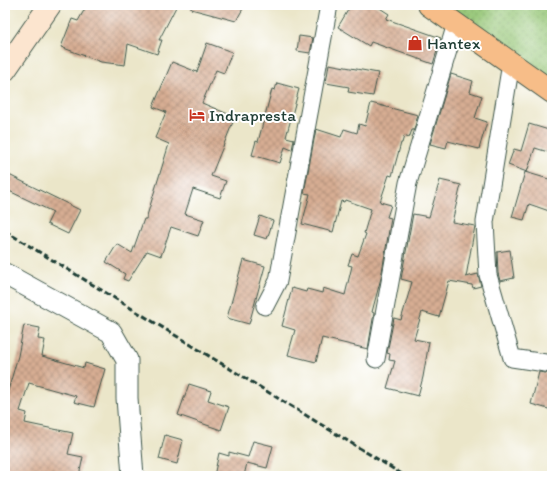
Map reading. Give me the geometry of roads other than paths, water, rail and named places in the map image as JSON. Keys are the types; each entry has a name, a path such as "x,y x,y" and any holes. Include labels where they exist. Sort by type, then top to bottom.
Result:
{"main road":[{"path":"5,70 50,5"},
{"path":"429,5 552,92"}],"street":[{"path":"265,306 278,282 329,5"},
{"path":"376,359 408,183 456,24"},
{"path":"511,63 485,222 488,275 512,358 552,364"},
{"path":"5,274 111,332 127,360 127,398 133,476"}],"railway":[{"path":"5,231 405,476"}],"place":[{"name":"Hantex","path":"415,43"},
{"name":"Indrapresta","path":"197,115"}]}
